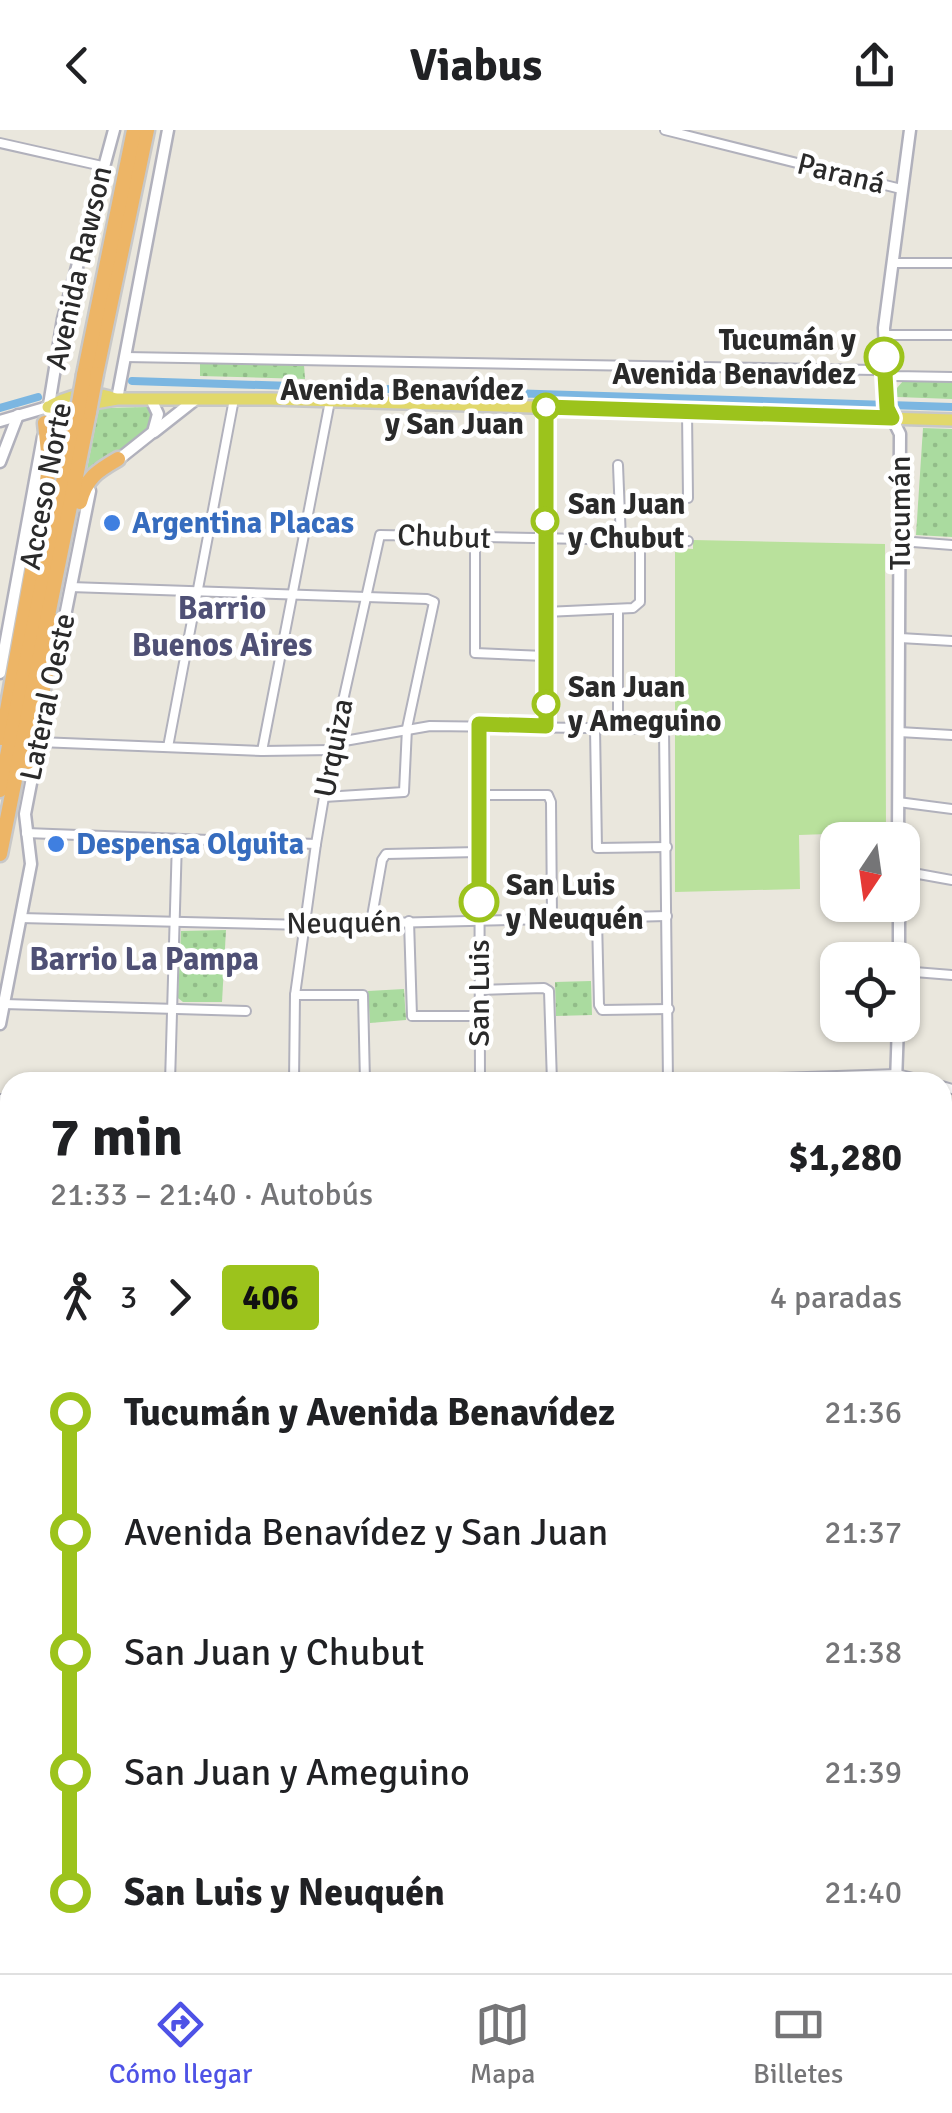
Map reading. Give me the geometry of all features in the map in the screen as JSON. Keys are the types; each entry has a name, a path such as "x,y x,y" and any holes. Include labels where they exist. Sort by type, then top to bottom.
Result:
{"highway":[{"name":"Acceso Norte","path":"0,854 134,130"},
{"name":"Acceso Norte","path":"90,374 147,130"},
{"name":"Acceso Norte","path":"0,790 83,413"},
{"path":"0,758 46,494 46,423"},
{"path":"0,854 34,738 84,486 96,472 118,459"}],"main road":[{"path":"48,407 66,408 117,399 330,400 687,412 889,409 952,420"}],"street":[{"name":"Avenida Rawson","path":"0,672 64,318 114,130"},
{"name":"Avenida Rawson","path":"117,399 168,130"},
{"name":"Paraná","path":"665,130 701,134 901,189"},
{"name":"Tucumán","path":"898,822 900,434 889,409 884,335 890,263 910,130"},
{"path":"0,143 102,166"},
{"path":"890,263 952,263"},
{"path":"884,335 952,336"},
{"path":"126,357 866,370 952,377"},
{"path":"151,399 158,414 153,432"},
{"name":"Lateral Oeste","path":"0,1024 31,864 24,814 92,485 118,459 196,399"},
{"path":"168,748 234,399"},
{"path":"262,750 330,400"},
{"path":"0,420 48,407"},
{"path":"546,407 546,726"},
{"path":"687,412 688,498"},
{"path":"0,462 18,416"},
{"path":"618,465 620,541"},
{"name":"Chubut","path":"380,535 688,541"},
{"name":"Urquiza","path":"294,1072 295,995 316,844 332,746 380,535"},
{"path":"475,538 475,653 545,656"},
{"path":"545,612 633,608 640,602 640,541"},
{"path":"900,541 952,545"},
{"path":"70,587 434,602 407,730 404,792 324,797"},
{"path":"618,610 618,728"},
{"path":"900,638 952,641"},
{"path":"39,742 262,750 332,746 407,730 479,724 664,728 668,1072"},
{"name":"San Luis","path":"479,724 480,1072"},
{"path":"595,728 597,848 667,847"},
{"path":"899,732 952,735"},
{"path":"478,795 548,796 552,918"},
{"path":"898,802 952,808"},
{"path":"26,833 316,844"},
{"path":"170,1072 177,840"},
{"path":"372,922 386,854 478,852"},
{"path":"920,874 952,880"},
{"name":"Neuquén","path":"20,918 306,925 667,916"},
{"path":"597,919 602,1010 669,1009"},
{"path":"410,921 412,1016 480,1016"},
{"path":"920,972 952,975"},
{"path":"479,990 550,991 552,1072"},
{"path":"295,995 364,995 365,1072"},
{"path":"4,1004 246,1012"},
{"path":"896,1072 897,1042"}],"green space":[{"path":"200,362 304,365 305,379 200,376"},
{"path":"903,381 952,382 952,399 897,397 897,388"},
{"path":"148,407 155,414 152,424 85,479 99,408"},
{"path":"923,428 952,429 952,537 916,535"},
{"path":"693,540 885,544 886,822 820,822 820,834 799,835 800,889 675,892 675,548 693,549"},
{"path":"226,930 222,1002 183,1002 178,998 181,931"},
{"path":"591,981 592,1015 556,1016 555,982"},
{"path":"404,989 406,1020 370,1023 368,991"}],"waterway":[{"path":"132,381 952,407"},
{"path":"0,408 38,397"}],"bus line":[{"name":"406","path":"479,902 479,724 546,726 546,407 892,418 887,408 884,357"}],"place":[{"name":"Tucumán y Avenida Benavídez","path":"884,357"},
{"name":"Avenida Benavídez y San Juan","path":"546,407"},
{"name":"San Juan y Chubut","path":"545,521"},
{"name":"Argentina Placas","path":"112,523"},
{"name":"San Juan y Ameguino","path":"546,704"},
{"name":"Despensa Olguita","path":"56,844"},
{"name":"San Luis y Neuquén","path":"479,902"}],"district":[{"name":"Barrio Buenos Aires","path":"222,626"},
{"name":"Barrio La Pampa","path":"144,959"}]}
